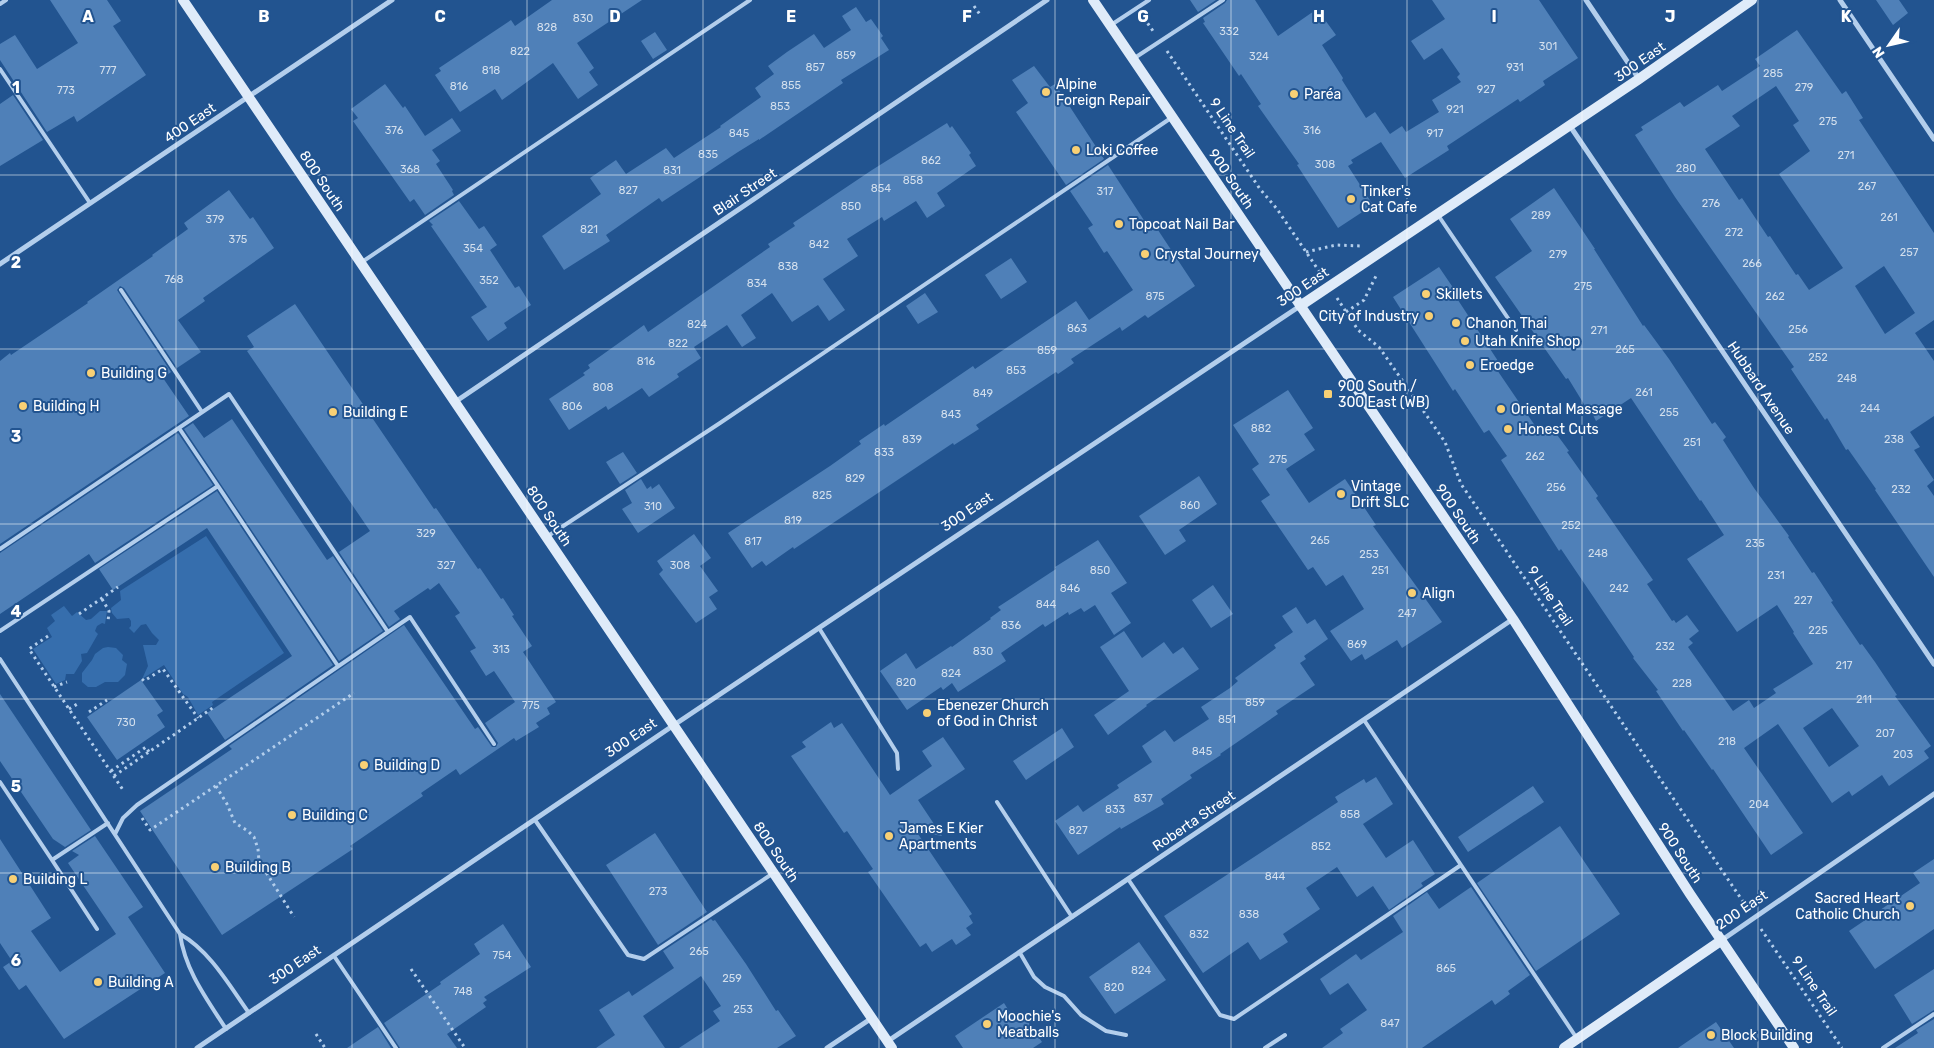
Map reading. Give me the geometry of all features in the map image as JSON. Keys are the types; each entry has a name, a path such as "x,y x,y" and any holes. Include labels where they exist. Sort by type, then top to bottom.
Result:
{"street":[{"name":"800 South","path":"183,0 890,1045"},
{"name":"400 East","path":"0,264 392,0"},
{"name":"Blair Street","path":"455,402 1047,0"},
{"name":"900 South","path":"1093,0 1513,619 1794,1048"},
{"path":"1586,0 1640,79"},
{"name":"300 East","path":"197,1048 674,725 1640,79 1752,0"},
{"path":"1840,0 1934,139"},
{"name":"Hubbard Avenue","path":"1570,126 1934,664"},
{"name":"Roberta Street","path":"890,1045 1072,917 1513,619"},
{"name":"200 East","path":"1572,1044 1934,794"},
{"path":"827,1048 872,1018"}],"lane":[{"path":"0,4 6,0"},
{"path":"361,263 750,0"},
{"path":"1111,25 1149,0"},
{"path":"1133,59 1223,0"},
{"path":"0,69 90,203"},
{"path":"547,537 720,423 1173,117"},
{"path":"1438,215 1516,330"},
{"path":"121,290 202,412"},
{"path":"0,549 229,394 388,632"},
{"path":"179,428 338,666"},
{"path":"0,630 218,486"},
{"path":"115,834 123,818 137,805 410,617 494,744"},
{"path":"819,628 897,752 898,769"},
{"path":"0,659 180,934 183,952 196,983 226,1029"},
{"path":"1364,720 1461,866 1572,1044"},
{"path":"0,782 97,928"},
{"path":"997,802 1072,917"},
{"path":"535,820 628,956 644,959 774,873"},
{"path":"52,860 108,823"},
{"path":"1128,879 1220,1015 1234,1019 1461,866"},
{"path":"180,934 194,942 218,968 249,1013"},
{"path":"1020,953 1034,977 1045,988 1064,996 1081,1015 1106,1031 1126,1035"},
{"path":"334,956 396,1048"},
{"path":"1883,1048 1934,1014"},
{"path":"1265,1048 1285,1035"}],"path":[{"path":"974,6 981,16"},
{"name":"9 Line Trail","path":"1137,7 1260,189 1277,210 1316,267"},
{"path":"1306,252 1336,245"},
{"path":"1346,312 1364,300"},
{"name":"9 Line Trail","path":"1341,304 1358,330 1379,347 1445,442 1461,484 1744,902"},
{"path":"79,614 118,587"},
{"path":"102,598 109,611 108,622"},
{"path":"48,636 29,649 123,790"},
{"path":"142,679 144,681 164,669 198,718"},
{"path":"54,687 68,682"},
{"path":"139,813 150,830 354,693"},
{"path":"89,712 107,700"},
{"path":"69,709 79,703"},
{"path":"114,776 214,707"},
{"path":"110,771 146,747 149,752"},
{"path":"216,786 227,804 235,823 254,837 259,862 294,917"},
{"name":"9 Line Trail","path":"1766,936 1842,1048"},
{"path":"411,969 465,1048"},
{"path":"316,1034 325,1048"}],"shaded area":[{"path":"206,536 284,653 212,702 213,705 198,715 188,697 183,694 164,665 142,679 148,666 143,645 156,645 159,640 146,624 141,625 134,633 129,628 131,621 129,618 117,619 112,613 111,608 121,600 120,591"},
{"path":"64,606 72,616 77,612 86,620 91,619 100,611 107,611 105,624 102,623 97,626 95,631 98,634 87,653 81,654 82,661 74,674 66,674 65,680 56,684 33,649 52,637 47,628 55,621 51,615"},
{"path":"108,647 116,648 123,655 122,660 127,664 125,675 118,682 105,682 96,687 88,687 82,682 82,673 95,654"}],"building":[{"path":"50,0 107,0 121,21 113,26 146,75 77,122 74,116 47,132 0,60 0,44 15,35 37,69 78,43"},
{"path":"552,0 642,0 577,43 594,68 589,72 598,85 578,99 553,63 502,100 495,89 460,112 435,75 441,71 439,68 511,20 515,26"},
{"path":"1190,0 1216,0 1198,12"},
{"path":"1227,0 1255,0 1278,36 1317,9 1336,35 1322,45 1343,78 1342,80 1366,118 1375,112 1390,134 1402,126 1406,132 1439,112 1432,100 1461,82 1457,77 1460,74 1442,48 1424,60 1411,41 1445,19 1432,0 1539,0 1578,58 1543,81 1545,85 1520,102 1518,99 1447,146 1449,150 1405,178 1381,142 1351,160 1353,163 1348,166 1373,205 1338,228 1297,165 1299,164 1258,106 1261,104 1241,74 1239,76 1203,23 1205,22 1203,18"},
{"path":"1876,0 1899,0 1908,13 1893,25"},
{"path":"856,7 866,22 871,19 883,36 881,38 889,50 841,80 843,83 759,140 662,202 659,198 606,235 610,241 564,270 542,236 601,194 590,178 616,160 626,174 666,148 674,158 721,127 761,97 755,88 774,74 768,66 787,52 814,34 824,48 851,30 842,16"},
{"path":"1797,30 1842,94 1846,91 1863,118 1859,120 1934,233 1934,320 1915,333 1934,361 1934,416 1910,432 1920,447 1914,450 1934,480 1927,486 1934,496 1934,577 1876,489 1848,449 1846,450 1827,418 1825,420 1791,369 1794,367 1675,197 1635,135 1643,130 1641,127 1680,102 1684,107 1718,85 1722,91 1760,66 1755,59","holes":["1776,86 1799,121 1793,125 1810,151 1779,174 1843,268 1809,290 1798,274 1796,275 1770,236 1768,237 1742,198 1739,200 1705,149 1740,126 1732,116","1884,266 1915,313 1885,334 1855,286"]},
{"path":"655,32 667,50 653,59 641,41"},
{"path":"1034,66 1050,87 1055,84 1104,159 1066,185 1016,112 1028,103 1012,80"},
{"path":"385,84 403,108 405,106 425,136 452,118 461,131 432,150 440,161 436,164 453,190 454,195 425,215 414,199 410,202 353,121 358,118 351,109"},
{"path":"13,95 43,140 0,166 0,104"},
{"path":"947,123 950,128 952,126 971,153 969,155 976,166 937,193 945,206 927,218 916,201 884,221 882,217 847,239 858,256 823,279 845,310 829,321 818,305 792,322 772,293 741,315 756,338 742,347 727,325 694,347 701,358 677,374 679,377 649,397 642,388 608,410 606,406 569,430 549,399 585,375 583,373 590,368 588,365 644,325 648,332 770,247 768,244 795,226 793,223"},
{"path":"1108,165 1151,231 1156,227 1195,286 1148,318 1145,315 1122,331 1120,327 1071,359 1074,363 1058,374 1056,372 976,425 979,429 954,445 953,443 794,549 793,547 766,566 762,561 752,568 728,533 830,466 861,444 859,441 884,424 885,426 973,366 975,369 1076,301 1089,320 1133,290 1107,251 1104,253 1088,228 1093,225 1070,191"},
{"path":"1554,188 1643,326 1669,359 1712,424 1715,422 1726,437 1723,440 1754,488 1789,536 1812,573 1814,572 1833,601 1831,602 1860,645 1862,644 1875,662 1897,695 1895,696 1931,746 1924,751 1929,758 1889,786 1882,775 1852,796 1849,791 1832,803 1778,724 1744,748 1803,833 1771,855 1713,769 1683,731 1656,691 1658,690 1633,658 1561,549 1559,551 1501,460 1507,456 1489,430 1484,433 1455,389 1453,391 1393,297 1439,267 1456,292 1454,294 1498,361 1493,364 1540,433 1552,428 1569,451 1567,452 1598,496 1596,498 1653,580 1647,584 1672,621 1674,620 1676,623 1687,615 1699,631 1689,639 1693,643 1688,647 1733,711 1749,700 1754,708 1776,693 1773,689 1813,664 1777,605 1737,632 1687,559 1724,535 1631,398 1596,421 1568,378 1566,379 1495,277 1532,251 1510,219","holes":["1832,708 1859,746 1829,767 1803,728"]},
{"path":"229,190 250,219 253,217 274,248 203,298 205,301 178,320 201,352 177,368 124,288 120,286 117,290 171,372 163,378 189,416 0,544 0,361 88,303 153,256 188,229 184,223"},
{"path":"459,201 479,229 484,226 497,245 490,250 515,288 519,286 531,305 504,323 507,328 488,341 471,317 487,307 429,221"},
{"path":"1011,258 1027,282 1001,299 985,275"},
{"path":"925,293 938,312 918,324 906,306"},
{"path":"295,304 434,509 436,508 501,599 503,598 514,615 512,616 532,646 523,652 556,702 547,708 550,714 536,723 539,727 516,741 514,738 460,775 456,769 421,793 423,796 350,846 353,849 222,935 140,811 232,749 229,746 404,625 475,729 478,727 492,747 496,747 498,743 485,723 515,702 494,671 486,676 470,651 476,648 455,616 460,613 439,583 430,590 428,588 394,611 400,619 389,627 339,552 370,531 247,351 254,347 247,336"},
{"path":"1288,390 1313,428 1304,434 1315,450 1286,469 1309,503 1345,479 1376,525 1373,526 1442,622 1402,648 1397,640 1365,660 1362,654 1351,661 1330,631 1364,609 1343,575 1326,586 1313,567 1308,570 1261,501 1270,495 1252,469 1259,464 1233,425"},
{"path":"232,419 327,560 333,556 383,631 339,661 184,429 193,423 204,438"},
{"path":"178,433 213,485 95,563 89,554 0,614 0,553"},
{"path":"623,452 637,473 620,484 606,462"},
{"path":"1199,476 1217,504 1179,530 1186,541 1165,555 1139,516"},
{"path":"641,479 647,489 651,486 652,489 659,484 675,508 638,533 622,509 632,503 625,490"},
{"path":"217,491 333,665 225,740 207,713 292,656 207,528 113,590 99,569"},
{"path":"694,534 711,558 700,566 718,591 709,597 717,609 696,623 659,574 663,570 657,561"},
{"path":"1098,540 1127,583 1111,593 1131,623 1114,635 1095,605 1084,612 1081,608 1069,615 1068,612 1045,627 1043,624 1001,653 1006,661 958,692 952,683 943,690 941,687 907,710 880,671 906,653 916,669 952,647 991,619 1001,610 998,607 1056,569 1055,567"},
{"path":"1213,585 1233,614 1211,628 1192,600"},
{"path":"1296,607 1307,624 1315,619 1328,639 1304,656 1306,659 1300,663 1315,685 1276,711 1278,714 1190,775 1192,778 1161,799 1164,804 1121,829 1120,827 1078,855 1055,821 1078,805 1083,812 1119,788 1117,785 1152,762 1142,746 1165,730 1174,742 1209,719 1201,707 1230,688 1238,681 1235,678 1276,648 1274,645 1293,632 1282,616"},
{"path":"1124,631 1142,658 1164,642 1173,654 1183,647 1199,669 1146,705 1108,735 1094,715 1129,691 1100,647"},
{"path":"141,680 163,711 157,715 165,727 117,760 87,717"},
{"path":"0,694 91,830 65,847 53,839 0,761"},
{"name":"James E Kier Apartments","path":"831,722 834,728 842,723 890,795 932,766 922,751 943,737 965,769 918,800 942,836 916,831 972,914 969,916 973,923 966,928 971,935 956,945 952,939 932,952 926,943 920,947 868,872 873,869 847,831 844,833 791,756 806,747 802,742"},
{"path":"1062,728 1074,747 1026,780 1013,761"},
{"path":"1376,777 1393,804 1363,824 1386,858 1413,840 1435,874 1421,883 1423,886 1389,910 1373,886 1357,897 1337,867 1306,888 1320,909 1283,934 1288,942 1260,960 1248,942 1203,973 1164,916 1338,802 1335,797 1364,779 1366,783"},
{"path":"1533,786 1544,802 1468,852 1458,837"},
{"path":"1560,826 1620,914 1536,971 1477,883"},
{"path":"655,833 707,912 658,945 606,865"},
{"path":"95,836 143,907 128,917 165,973 64,1039 26,985 19,990 3,967 12,961 0,943 0,839 51,918 31,931 60,972 116,934 68,863 79,855 72,851"},
{"name":"Sacred Heart Catholic Church","path":"1934,859 1934,929 1875,969 1849,931 1920,883 1913,873"},
{"path":"1471,887 1530,975 1508,991 1510,994 1495,1005 1492,1000 1422,1048 1322,1048 1343,1033 1340,1029 1367,1010 1348,983 1330,995 1320,979 1356,954 1361,960 1403,932 1393,916 1427,892 1439,909"},
{"path":"711,919 715,920 776,1011 778,1010 796,1036 777,1048 679,1048 720,1021 713,1011 721,1006 701,976 643,1016 665,1048 596,1048 615,1035 599,1010 629,991 632,996 674,968 663,951"},
{"path":"503,924 531,967 484,997 487,1000 483,1003 486,1007 447,1034 457,1048 400,1048 384,1023 441,984 440,982 480,954 474,944"},
{"path":"1139,942 1166,980 1115,1014 1089,977"},
{"path":"1934,969 1934,1010 1912,1024 1894,995"},
{"path":"1004,1003 1016,1022 1024,1016 1042,1042 1033,1048 963,1048 955,1036"},
{"path":"1934,1019 1934,1048 1895,1048 1918,1033 1916,1030"},
{"name":"Block Building","path":"1716,1022 1734,1048 1678,1048"},
{"path":"378,1027 391,1048 347,1048"}],"place":[{"name":"Alpine Foreign Repair","path":"1046,92"},
{"name":"Paréa","path":"1294,94"},
{"name":"Loki Coffee","path":"1076,150"},
{"name":"Tinker's Cat Cafe","path":"1351,199"},
{"name":"Topcoat Nail Bar","path":"1119,224"},
{"name":"Crystal Journey","path":"1145,254"},
{"name":"Skillets","path":"1426,294"},
{"name":"City of Industry","path":"1429,316"},
{"name":"Chanon Thai","path":"1456,323"},
{"name":"Utah Knife Shop","path":"1465,341"},
{"name":"Eroedge","path":"1470,365"},
{"name":"Building G","path":"91,373"},
{"name":"900 South / 300 East (WB)","path":"1328,394"},
{"name":"Building H","path":"23,406"},
{"name":"Oriental Massage","path":"1501,409"},
{"name":"Building E","path":"333,412"},
{"name":"Honest Cuts","path":"1508,429"},
{"name":"Vintage Drift SLC","path":"1341,494"},
{"name":"Align","path":"1412,593"},
{"name":"Ebenezer Church of God in Christ","path":"927,713"},
{"name":"Building D","path":"364,765"},
{"name":"Building C","path":"292,815"},
{"name":"James E Kier Apartments","path":"889,836"},
{"name":"Building B","path":"215,867"},
{"name":"Building L","path":"13,879"},
{"name":"Sacred Heart Catholic Church","path":"1910,906"},
{"name":"Building A","path":"98,982"},
{"name":"Moochie's Meatballs","path":"987,1024"},
{"name":"Block Building","path":"1711,1035"}]}
